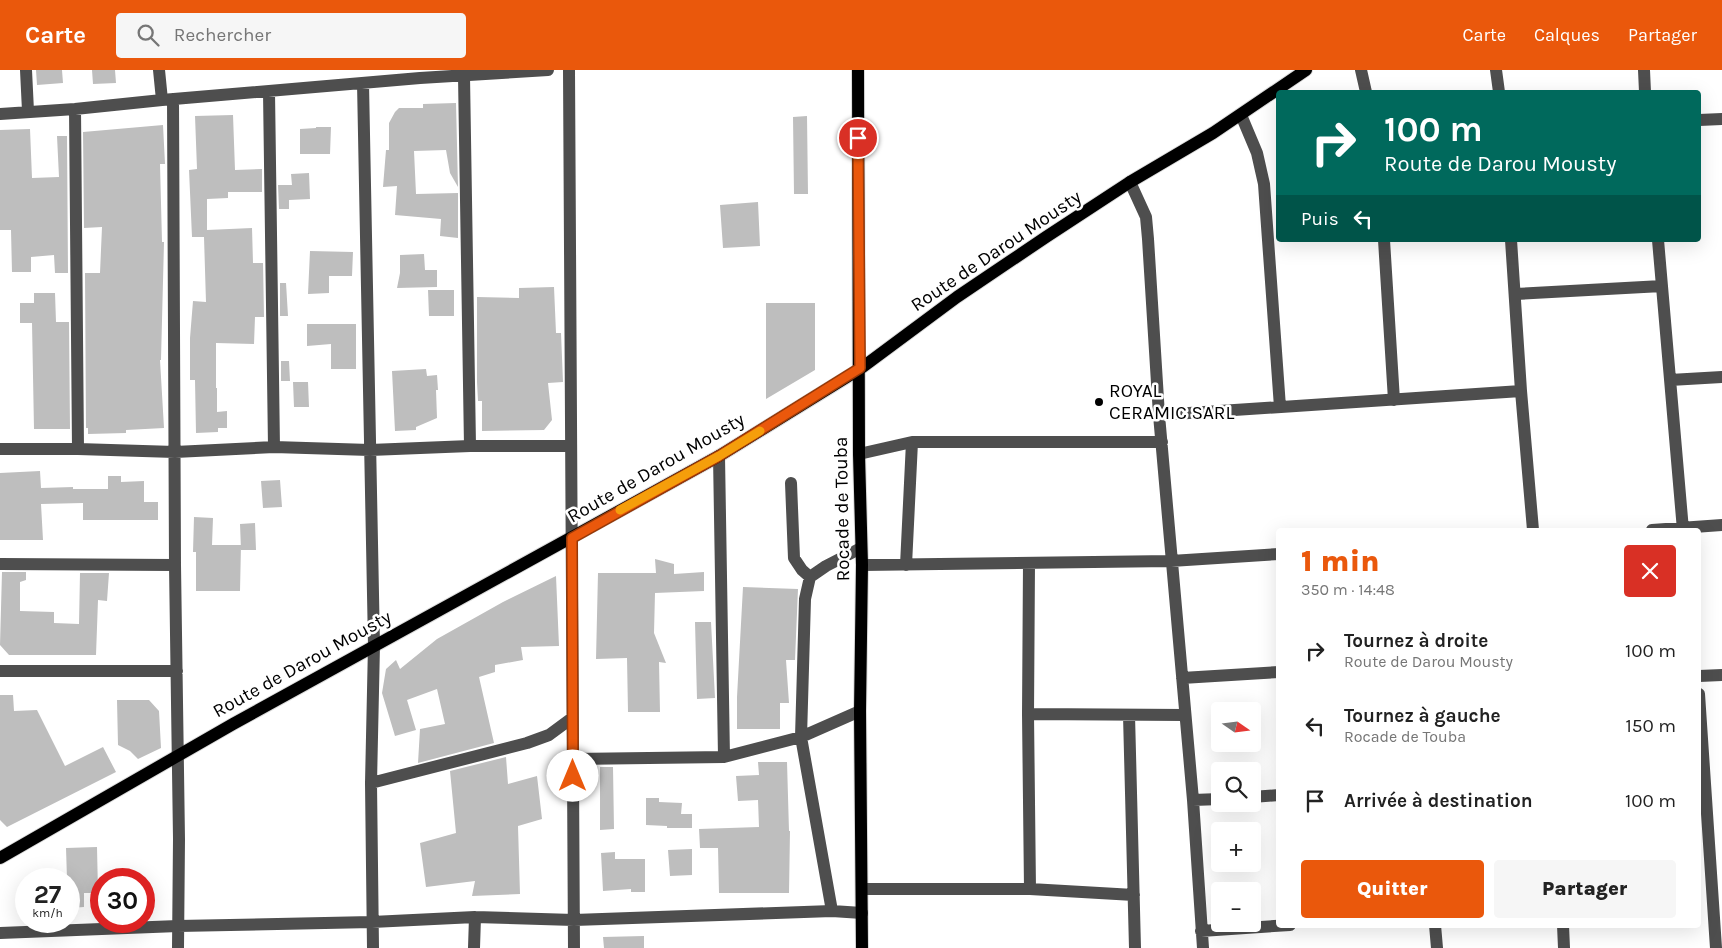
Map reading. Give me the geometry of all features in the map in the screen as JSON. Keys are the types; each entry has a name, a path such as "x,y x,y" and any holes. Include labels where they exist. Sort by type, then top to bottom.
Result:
{"main road":[{"name":"Rocade de Touba","path":"858,70 859,454 862,565 860,711 862,948"},
{"name":"Route de Darou Mousty","path":"1276,90 1306,70"},
{"name":"Route de Darou Mousty","path":"0,858 374,645 719,456 860,368 965,292 1130,182 1213,133 1276,90"}],"street":[{"path":"26,70 28,111"},
{"path":"159,70 168,100 175,452 178,948"},
{"path":"0,114 269,92 363,83 420,74 464,76 548,70"},
{"path":"569,70 574,948"},
{"path":"1361,70 1366,90"},
{"path":"1496,70 1498,90"},
{"path":"1644,70 1645,90"},
{"path":"464,76 470,446"},
{"path":"363,83 374,645 371,783 373,948"},
{"path":"269,92 274,448"},
{"path":"75,109 78,449"},
{"path":"1241,114 1257,153 1264,184 1280,407"},
{"path":"1701,120 1722,119"},
{"path":"1130,182 1146,218 1148,232 1159,415 1193,800 1203,948"},
{"path":"1384,242 1394,400"},
{"path":"1511,242 1533,528"},
{"path":"1658,242 1683,528"},
{"path":"1515,294 1662,286"},
{"path":"1670,380 1722,377"},
{"path":"1159,415 1521,391"},
{"path":"859,454 912,442 1162,442"},
{"path":"906,565 912,442"},
{"path":"0,449 175,452 274,448 370,450 470,446 571,446"},
{"path":"719,456 724,757"},
{"path":"791,483 794,558 802,570 810,577"},
{"path":"1693,528 1722,525"},
{"path":"832,912 801,737 805,599 810,577 826,566 861,548"},
{"path":"862,565 1171,561 1276,554"},
{"path":"1029,563 1030,889"},
{"path":"0,564 175,565"},
{"path":"0,671 177,671"},
{"path":"1182,678 1276,672"},
{"path":"1701,676 1722,675"},
{"path":"573,759 724,757 801,737 860,711"},
{"path":"1028,714 1185,715"},
{"path":"1129,716 1135,948"},
{"path":"371,783 527,743 549,735 572,718"},
{"path":"1701,752 1703,811 1716,948"},
{"path":"1261,796 1276,795"},
{"path":"1193,800 1211,799"},
{"path":"862,889 1030,889 1134,895"},
{"path":"0,933 178,926 372,922 475,917 574,920 832,912 862,914"},
{"path":"474,948 475,917"},
{"path":"1201,931 1276,926"},
{"path":"1436,928 1437,948"},
{"path":"1563,928 1564,948"}],"building":[{"path":"36,70 62,70 63,83 37,85"},
{"path":"92,70 115,70 116,83 93,84"},
{"path":"456,103 458,187 450,173 446,150 414,151 416,194 458,193 458,238 440,236 441,219 395,215 397,186 383,187 386,150 389,150 389,123 395,112 399,108 423,108 423,104"},
{"path":"233,115 235,170 262,169 262,192 228,192 228,198 207,199 207,230 252,228 253,263 263,263 264,317 255,317 254,344 216,343 217,412 227,411 227,428 218,428 218,432 196,433 195,380 190,380 190,338 193,301 206,302 204,237 192,237 189,170 197,169 195,116"},
{"path":"807,116 808,194 794,194 793,117"},
{"path":"163,125 165,164 160,164 162,242 164,242 160,360 164,428 126,430 126,433 88,434 88,428 86,428 85,273 100,273 102,227 84,228 83,132"},
{"path":"331,127 330,154 300,154 300,129"},
{"path":"30,129 32,178 59,177 57,136 67,136 68,273 55,273 54,255 31,257 31,272 12,272 11,230 0,230 0,130"},
{"path":"309,173 310,199 289,200 289,209 279,209 278,185 292,185 291,174"},
{"path":"758,202 760,246 723,248 720,205"},
{"path":"310,251 353,252 352,276 329,276 329,293 308,294"},
{"path":"424,254 425,270 437,270 437,287 397,288 400,273 400,255"},
{"path":"280,283 286,283 288,316 280,316"},
{"path":"554,287 556,333 561,333 563,382 548,383 552,420 544,430 482,431 482,401 478,401 477,382 477,297 519,298 519,288"},
{"path":"428,290 454,290 454,316 429,316"},
{"path":"34,293 55,293 56,322 69,322 70,429 34,429 32,323 20,323 20,303 34,303"},
{"path":"766,303 815,303 815,370 766,399"},
{"path":"307,324 356,324 356,369 331,369 331,344 307,346"},
{"path":"281,361 289,361 290,381 281,381"},
{"path":"426,369 427,376 437,375 437,418 416,427 416,430 395,431 392,371"},
{"path":"293,382 308,382 309,407 294,407"},
{"path":"40,471 41,488 108,489 108,476 121,476 121,482 144,481 144,502 158,502 158,520 83,520 83,503 41,504 43,540 0,540 0,473"},
{"path":"280,480 282,507 263,508 261,481"},
{"path":"194,517 213,518 212,545 241,545 240,591 196,591 196,552 193,552"},
{"path":"255,523 256,550 241,550 240,524"},
{"path":"655,559 674,564 674,574 704,572 704,591 655,593 654,633 666,663 659,662 660,712 628,712 627,658 596,659 598,573 656,573"},
{"path":"2,572 26,572 26,580 20,582 20,611 54,612 54,623 79,624 80,573 109,573 107,601 98,600 96,655 9,655 0,645"},
{"path":"556,576 559,646 521,647 523,660 495,665 495,672 479,677 494,743 418,763 420,729 445,724 437,689 407,700 416,730 395,736 382,693 386,669 396,660 400,669 437,639 503,602"},
{"path":"743,587 798,589 795,660 786,660 789,703 780,703 780,729 737,729"},
{"path":"695,622 711,622 715,698 697,699"},
{"path":"0,695 13,695 14,711 37,710 65,766 103,747 116,772 7,827 0,820"},
{"path":"117,700 149,700 159,711 161,748 138,759 130,751 118,745"},
{"path":"506,757 508,784 537,776 542,819 518,826 520,894 472,896 475,881 426,887 420,843 456,833 450,771"},
{"path":"758,762 787,762 790,831 789,893 719,893 718,848 700,848 699,829 759,827 758,800 738,801 736,776 759,775"},
{"path":"600,767 613,767 614,829 600,830"},
{"path":"646,798 659,798 659,802 682,803 681,814 692,814 692,828 667,828 667,826 646,825"},
{"path":"97,847 97,868 90,868 90,893 84,893 84,907 80,907 80,868 67,868 66,848"},
{"path":"692,849 692,875 670,876 668,850"},
{"path":"615,852 615,859 645,859 645,892 631,892 631,889 603,891 601,853"},
{"path":"644,936 644,948 604,948 603,937"}],"slow traffic":[{"path":"620,510 719,456 760,431"}],"place":[{"name":"ROYAL CERAMIC SARL","path":"1099,402"}],"route":[{"path":"573,776 572,538 719,456 860,368 858,138"}]}
